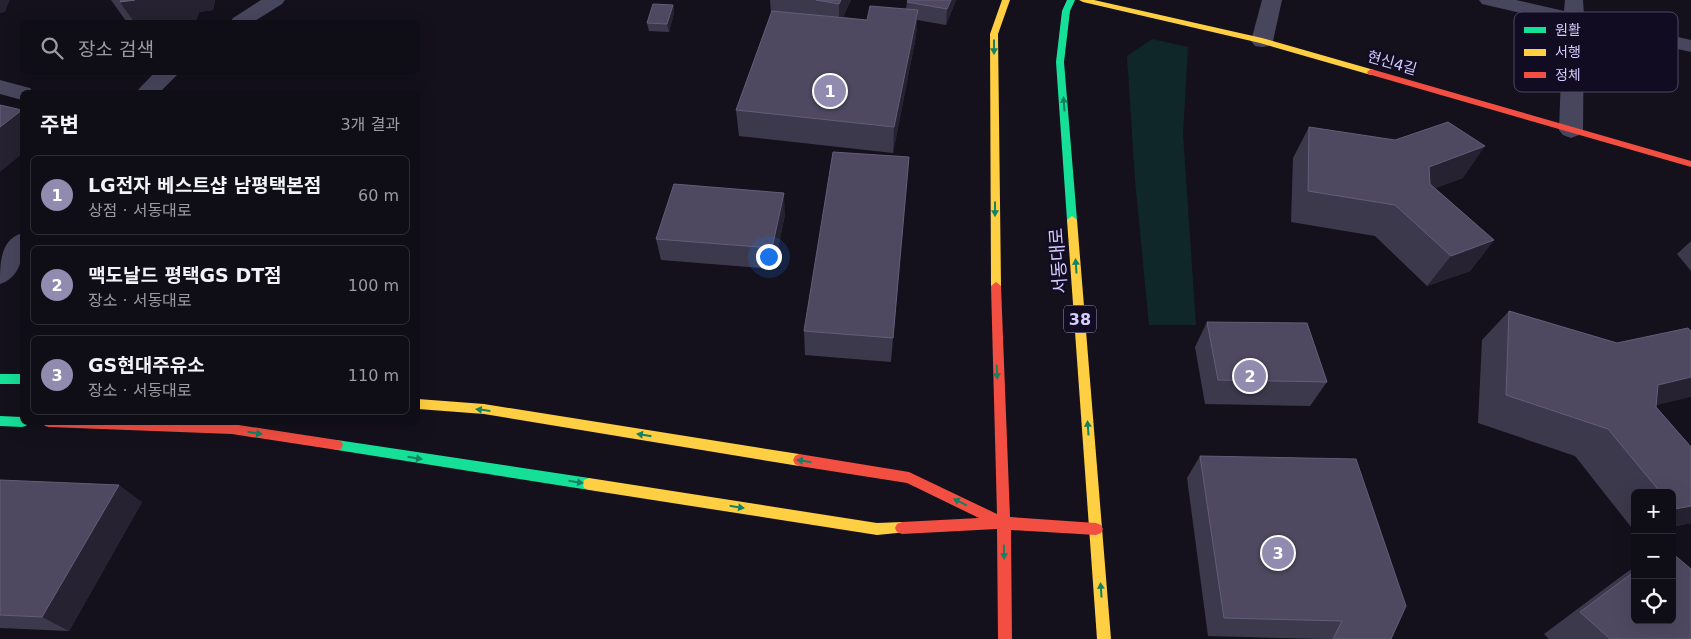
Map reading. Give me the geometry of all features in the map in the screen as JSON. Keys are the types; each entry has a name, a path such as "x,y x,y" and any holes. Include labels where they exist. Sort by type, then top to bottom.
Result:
{"street":[{"path":"243,20 276,0"},
{"path":"1005,639 1004,524 996,336 994,34 1006,0"},
{"name":"서동대로","path":"1071,0 1066,11 1060,62 1104,639"},
{"name":"현신4길","path":"1083,0 1262,42 1691,164"},
{"path":"1262,42 1272,0"},
{"path":"1489,0 1574,10"},
{"path":"1678,42 1691,46"},
{"path":"149,90 166,75"},
{"path":"0,87 20,92"},
{"path":"1571,130 1572,92"},
{"path":"0,274 20,245"},
{"path":"0,379 20,379"},
{"path":"420,404 484,409 909,478 1004,524"},
{"path":"0,421 20,422"},
{"path":"127,425 232,429 877,528 1004,524 1096,529"}],"green space":[{"path":"1152,39 1188,47 1183,134 1196,325 1149,325 1135,180 1127,56"}],"building":[{"path":"816,0 841,0 839,4"},
{"path":"908,0 951,0 947,9 907,2"},
{"path":"653,4 673,5 667,24 647,23"},
{"path":"870,6 918,10 894,127 736,110 772,11 867,20"},
{"path":"0,105 20,110 20,112 0,127"},
{"path":"1448,122 1485,146 1429,167 1430,184 1494,240 1451,256 1395,205 1308,191 1309,127 1395,140"},
{"path":"833,152 909,157 893,338 804,331"},
{"path":"674,184 784,193 772,248 656,239"},
{"path":"1509,311 1617,343 1688,328 1691,331 1691,377 1658,385 1656,407 1691,447 1691,506 1676,509 1676,489 1658,489 1608,429 1506,395"},
{"path":"1207,322 1307,323 1327,382 1218,380"},
{"path":"1200,456 1356,459 1406,606 1391,639 1333,639 1342,621 1224,618"},
{"path":"0,480 119,485 42,617 0,615"},
{"path":"1676,556 1691,569 1691,639 1610,639 1580,612 1631,574 1631,624 1676,624"}],"traffic: fast":[{"path":"1071,0 1066,11 1060,62 1072,220"},
{"path":"0,379 20,379"},
{"path":"0,421 20,422"},
{"path":"337,445 589,484"}],"traffic: slow":[{"path":"996,286 994,34 1006,0"},
{"path":"1083,0 1262,41 1371,72"},
{"path":"1072,220 1104,639"},
{"path":"420,404 484,409 799,460"},
{"path":"589,484 877,529 902,528"}],"traffic: jam":[{"path":"1371,72 1691,164"},
{"path":"996,286 1004,523 1005,639"},
{"path":"127,425 232,429 337,445"},
{"path":"799,460 909,478 1000,522"},
{"path":"902,528 1004,523 1096,529"}],"place":[{"name":"LG전자 베스트샵 남평택본점","path":"830,91"},
{"name":"맥도날드 평택GS DT점","path":"1250,376"},
{"name":"GS현대주유소","path":"1278,553"}]}
